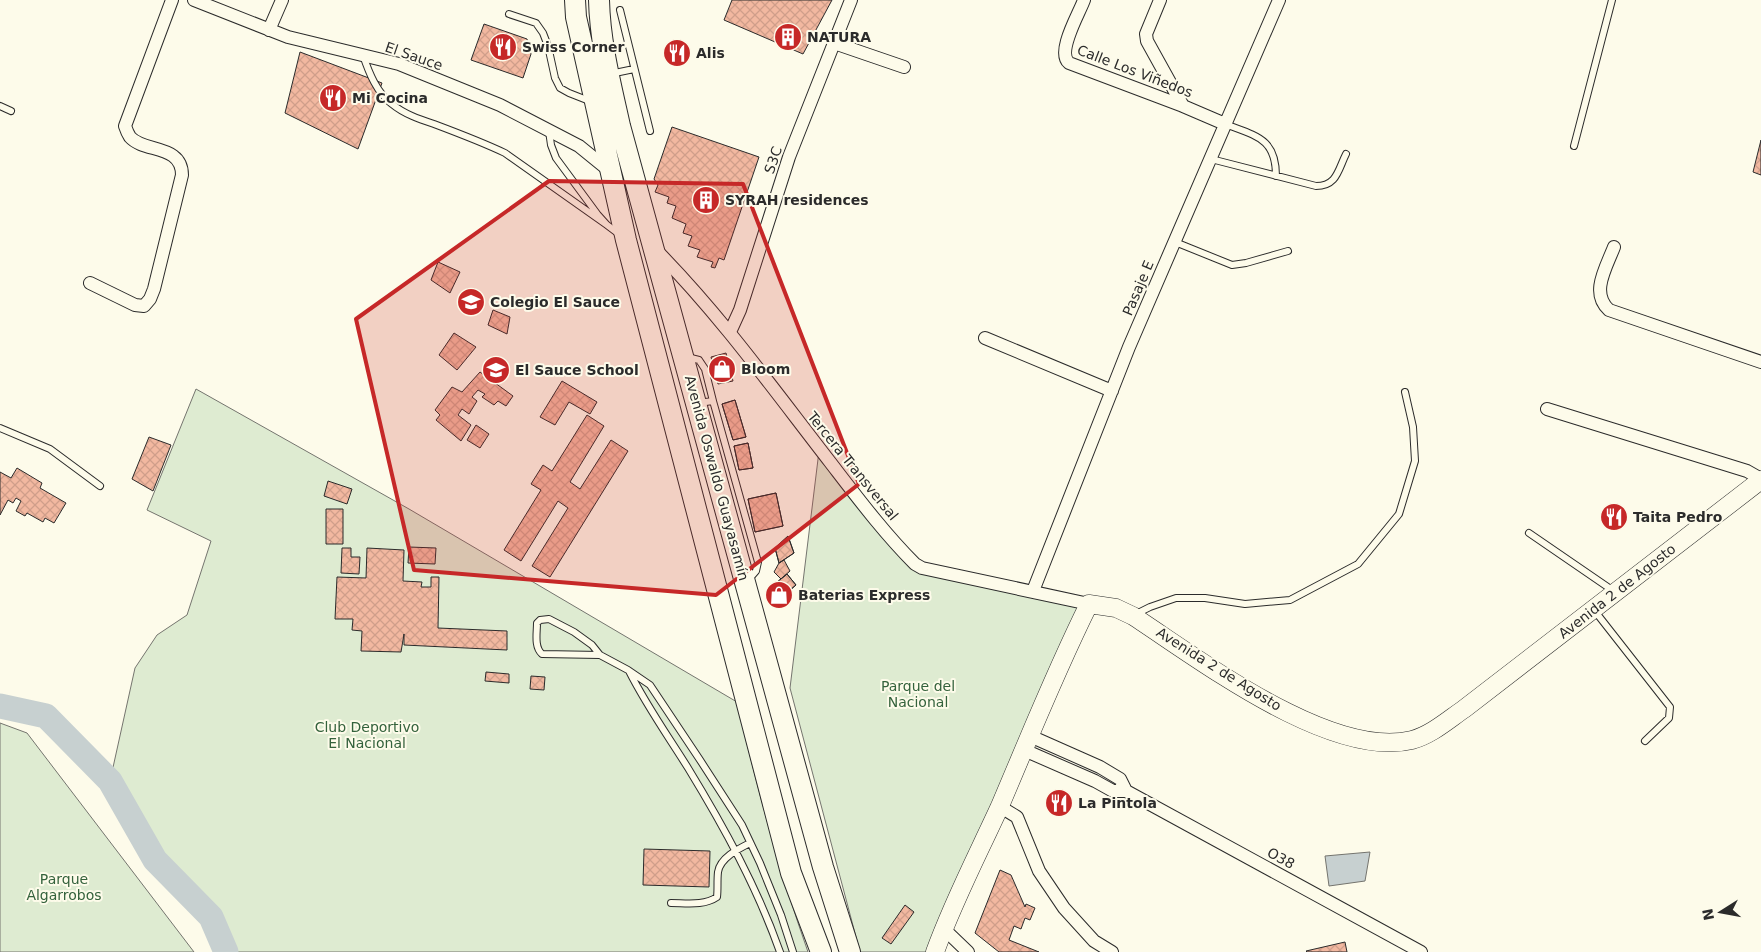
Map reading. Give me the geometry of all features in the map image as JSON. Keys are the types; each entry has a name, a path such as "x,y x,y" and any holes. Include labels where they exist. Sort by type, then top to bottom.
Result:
{"main road":[{"name":"Avenida Oswaldo Guayasamín","path":"575,0 576,17 626,240 791,873 821,952"},
{"name":"Avenida Oswaldo Guayasamín","path":"599,0 599,20 620,126 684,357 705,402 745,580 824,867 850,952"},
{"name":"Avenida 2 de Agosto","path":"1090,604 1116,608 1133,616 1247,690 1320,727 1363,740 1384,743 1412,740 1434,730 1761,480"},
{"path":"935,952 1074,634 1090,604"}],"street":[{"path":"90,283 135,305 144,306 150,299 154,289 182,175 182,166 168,153 134,140 129,136 125,126 172,0"},
{"name":"El Sauce","path":"194,0 288,37 399,64 500,104 579,146 611,172"},
{"path":"269,30 282,0"},
{"name":"S3C","path":"730,332 740,310 789,157 851,0"},
{"name":"Calle Los Viñedos","path":"1084,0 1065,46 1064,56 1069,63 1184,106 1226,124"},
{"path":"1160,0 1146,34 1147,41 1184,106"},
{"name":"Pasaje E","path":"1033,592 1112,391 1280,0"},
{"path":"834,43 904,67"},
{"path":"1614,247 1601,284 1599,296 1603,304 1610,310 1761,362"},
{"name":"Tercera Transversal","path":"655,249 682,276 730,332 849,486 915,564 922,568 1090,604"},
{"path":"984,338 1112,391"},
{"path":"1547,409 1747,471 1761,480"},
{"name":"O38","path":"1027,743 1114,791 1126,791 1421,952"},
{"path":"999,806 1016,818 1039,871 1064,908 1094,941 1112,952"},
{"path":"944,929 968,952"}],"lane":[{"path":"1574,146 1612,0"},
{"path":"620,10 650,131"},
{"path":"509,14 536,23 543,33 555,78 560,88 595,104"},
{"path":"363,55 369,74 391,104 406,114 505,153 626,240"},
{"path":"609,74 634,69"},
{"path":"0,106 11,111"},
{"path":"1226,124 1255,135 1264,141 1273,152 1276,176"},
{"path":"549,131 551,145 556,158 607,225"},
{"path":"1211,159 1316,186 1325,186 1332,182 1346,154"},
{"path":"1175,242 1232,265 1246,264 1288,252"},
{"path":"1133,616 1150,606 1176,598 1205,598 1245,604 1290,600 1358,564 1399,514 1415,461 1413,427 1406,392"},
{"path":"0,428 50,449 100,486"},
{"path":"1530,533 1616,592"},
{"path":"1593,609 1670,707 1669,718 1644,741"},
{"path":"600,655 542,654 537,646 537,623 540,620 549,619 592,645 600,655 628,670 650,685 742,825 781,915 793,952"},
{"path":"628,670 640,693 728,835 771,926 780,952"},
{"path":"671,903 702,903 712,901 717,897 718,870 723,861 735,850 750,842"}],"highlighted area":[{"path":"549,181 743,184 859,484 716,595 414,570 356,319"}],"green space":[{"name":"Club Deportivo El Nacional","path":"196,389 409,509 737,702 769,828 808,952 226,952 211,917 155,860 110,781 135,668 157,635 187,615 211,541 147,510"},
{"name":"Parque del Nacional","path":"819,451 914,567 1098,605 1090,613 935,952 860,952 790,688"},
{"name":"Parque Algarrobos","path":"0,723 27,733 194,952 0,952"}],"shaded area":[{"path":"1370,852 1365,881 1329,886 1325,856"}],"building":[{"name":"NATURA","path":"732,0 832,0 803,54 724,20"},
{"name":"Swiss Corner","path":"484,24 527,39 531,54 523,78 471,60"},
{"name":"Mi Cocina","path":"300,52 382,83 358,149 285,113"},
{"name":"SYRAH residences","path":"672,127 759,157 724,260 719,258 715,268 711,267 713,262 697,257 700,250 688,246 692,236 683,233 686,224 672,218 676,206 667,203 669,197 655,192 658,185 654,179"},
{"path":"1761,140 1761,175 1753,172"},
{"path":"438,262 460,272 450,293 431,280"},
{"path":"493,310 510,317 507,334 488,325"},
{"path":"454,333 476,347 457,370 439,355"},
{"name":"Bloom","path":"726,353 733,381 718,384 711,357"},
{"path":"480,372 513,396 506,406 498,401 494,405 482,397 485,394 478,390 472,397 477,401 469,414 462,409 458,415 471,425 461,441 436,420 440,415 435,410 452,387 462,392"},
{"path":"562,381 597,402 590,414 569,402 555,425 540,417"},
{"path":"735,400 746,437 733,440 722,404"},
{"path":"735,400 746,437 733,440 722,404"},
{"path":"587,415 604,426 570,482 580,489 611,440 628,451 550,577 532,566 568,508 558,501 521,561 504,550 541,490 531,484 543,465 552,471"},
{"path":"476,425 489,434 480,448 467,440"},
{"path":"149,437 171,445 153,491 132,479"},
{"path":"748,443 753,468 739,470 734,446"},
{"path":"748,443 753,468 739,470 734,446"},
{"path":"17,468 42,483 40,488 66,503 54,523 45,518 43,522 27,513 25,516 16,511 21,501 16,498 13,503 8,500 0,515 0,472 11,478"},
{"path":"328,481 352,489 347,504 324,496"},
{"path":"776,493 783,526 755,532 748,499"},
{"path":"776,493 783,526 755,532 748,499"},
{"path":"326,509 343,509 343,544 326,544"},
{"name":"Baterias Express","path":"788,536 794,553 779,563 775,548"},
{"name":"Baterias Express","path":"788,536 794,553 779,563 775,548"},
{"path":"409,547 436,548 435,564 408,563"},
{"path":"342,548 351,548 351,557 360,557 359,574 341,573"},
{"path":"367,548 404,550 403,581 422,582 421,587 431,587 431,577 439,577 438,628 507,631 507,650 404,645 404,634 401,652 361,651 362,631 352,630 353,619 335,619 337,577 366,578"},
{"path":"784,560 790,571 781,579 774,572 779,563"},
{"name":"Baterias Express","path":"787,574 796,585 775,603 771,587"},
{"name":"Baterias Express","path":"787,574 796,585 775,603 771,587"},
{"path":"486,672 509,674 509,683 485,681"},
{"path":"531,676 545,677 544,690 530,689"},
{"path":"644,849 710,851 709,887 643,885"},
{"path":"1000,870 1011,875 1025,907 1026,904 1035,908 1030,920 1025,918 1021,929 1014,926 1009,940 1039,952 999,952 975,933"},
{"path":"905,905 914,912 891,944 882,938"},
{"path":"1345,942 1347,952 1306,951"}],"waterway":[{"path":"0,706 46,716 110,781 155,860 211,917 226,952"}],"place":[{"name":"NATURA","path":"788,37"},
{"name":"Swiss Corner","path":"503,47"},
{"name":"Alis","path":"677,53"},
{"name":"Mi Cocina","path":"333,98"},
{"name":"SYRAH residences","path":"706,200"},
{"name":"Colegio El Sauce","path":"471,302"},
{"name":"Bloom","path":"722,369"},
{"name":"El Sauce School","path":"496,370"},
{"name":"Taita Pedro","path":"1614,517"},
{"name":"Baterias Express","path":"779,595"},
{"name":"La Pintola","path":"1059,803"}]}
